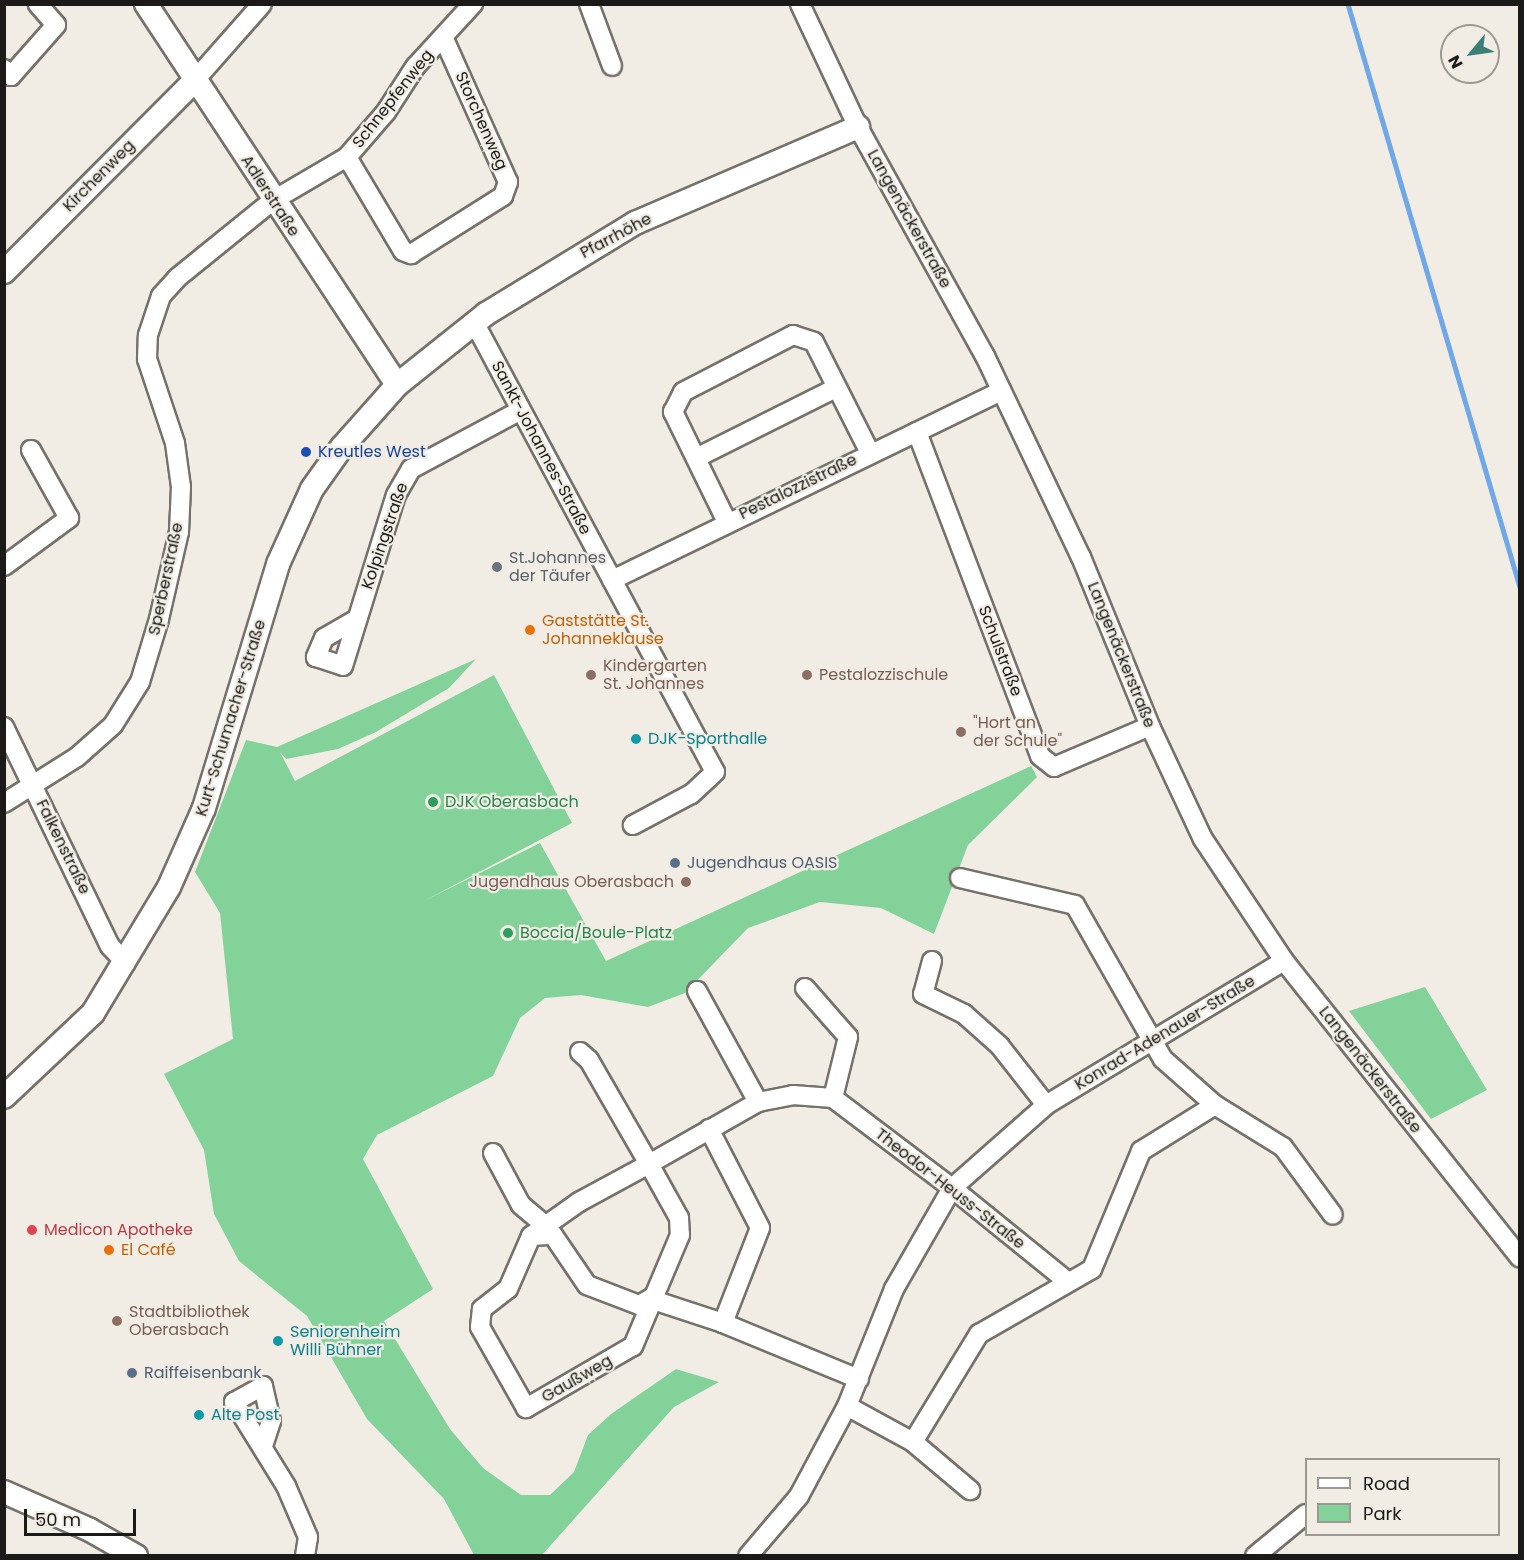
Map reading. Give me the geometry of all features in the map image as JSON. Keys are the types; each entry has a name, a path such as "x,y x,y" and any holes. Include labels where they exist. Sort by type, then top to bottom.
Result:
{"street":[{"path":"7,76 56,25 38,4"},
{"name":"Adlerstraße","path":"146,4 272,201 397,385"},
{"path":"195,80 262,4"},
{"name":"Schnepfenweg","path":"272,201 347,157 368,135 415,67 473,4"},
{"path":"589,4 612,66"},
{"name":"Langenäckerstraße","path":"800,4 858,127 1002,391 1081,557 1150,726 1203,839 1284,961 1520,1258"},
{"name":"Storchenweg","path":"347,157 403,251 411,254 503,196 508,182 443,37"},
{"name":"Kirchenweg","path":"4,272 195,80"},
{"name":"Pfarrhöhe","path":"397,385 474,322 635,223 858,127"},
{"name":"Sperberstraße","path":"4,803 77,757 117,720 140,682 159,619 179,532 181,487 175,443 147,359 148,335 161,296 177,278 272,201"},
{"name":"Sankt-Johannes-Straße","path":"474,322 519,411 715,772 691,794 633,825"},
{"name":"Pestalozzistraße","path":"727,522 673,412 683,392 786,338 793,335 814,342 870,453"},
{"name":"Kurt-Schumacher-Straße","path":"4,1097 93,1013 126,963 169,886 204,808 278,564 312,489 342,447 397,385"},
{"path":"696,458 836,388"},
{"name":"Pestalozzistraße","path":"612,580 727,522 1002,391"},
{"name":"Kolpingstraße","path":"357,619 396,495 411,469 519,411"},
{"name":"Schulstraße","path":"917,432 1040,756 1054,767 1150,726"},
{"path":"4,566 69,518 31,450"},
{"name":"Falkenstraße","path":"4,727 110,946 126,963"},
{"path":"960,878 1075,905 1163,1059 1215,1105 1283,1147 1333,1215"},
{"path":"932,961 923,994 964,1014 999,1045 1046,1105"},
{"name":"Konrad-Adenauer-Straße","path":"748,1556 799,1496 847,1406 894,1289 952,1188 1046,1105 1284,961"},
{"path":"538,1230 758,1102 793,1095 833,1098 848,1038 805,988"},
{"path":"697,992 758,1102"},
{"path":"493,1153 520,1205 538,1230 553,1234 587,1285 639,1305 650,1299 680,1234 679,1218 589,1060 580,1052"},
{"name":"Theodor-Heuss-Straße","path":"833,1098 952,1188 1067,1281"},
{"path":"914,1442 979,1334 1067,1281 1092,1269 1141,1151 1215,1105"},
{"path":"709,1129 760,1228 723,1323"},
{"name":"Gaußweg","path":"538,1230 508,1289 482,1309 480,1327 526,1408 633,1346 650,1299"},
{"path":"650,1299 723,1323 859,1379"},
{"path":"847,1406 914,1442 970,1490"},
{"path":"263,1446 308,1537 305,1556"},
{"path":"4,1492 90,1530 136,1556"},
{"path":"1255,1556 1305,1515"}],"green space":[{"path":"476,659 449,688 376,732 338,749 286,759 280,752 295,781 494,675 572,823 424,901 540,843 606,961 1031,766 1037,777 968,845 934,934 881,908 820,902 748,928 685,993 648,1007 581,995 545,998 520,1018 493,1076 377,1135 363,1159 433,1289 384,1321 450,1429 483,1468 521,1495 550,1495 574,1472 588,1435 611,1414 676,1369 719,1382 674,1407 542,1555 474,1555 444,1499 367,1419 307,1316 239,1261 214,1214 204,1150 164,1074 233,1039 220,913 195,872 246,740 277,747"},
{"path":"1425,987 1487,1090 1431,1119 1349,1011"}],"waterway":[{"path":"1348,4 1520,587"}],"place":[{"name":"Kreutles West","path":"306,452"},
{"name":"St.Johannes der Täufer","path":"497,567"},
{"name":"Gaststätte St. Johanneklause","path":"530,630"},
{"name":"Kindergarten St. Johannes","path":"591,675"},
{"name":"Pestalozzischule","path":"807,675"},
{"name":"\"Hort an der Schule\"","path":"961,732"},
{"name":"DJK-Sporthalle","path":"636,739"},
{"name":"DJK Oberasbach","path":"433,802"},
{"name":"Jugendhaus OASIS","path":"675,863"},
{"name":"Jugendhaus Oberasbach","path":"686,882"},
{"name":"Boccia/Boule-Platz","path":"508,933"},
{"name":"Medicon Apotheke","path":"32,1230"},
{"name":"El Café","path":"109,1250"},
{"name":"Stadtbibliothek Oberasbach","path":"117,1321"},
{"name":"Seniorenheim Willi Bühner","path":"278,1341"},
{"name":"Raiffeisenbank","path":"132,1373"},
{"name":"Alte Post","path":"199,1415"}]}
